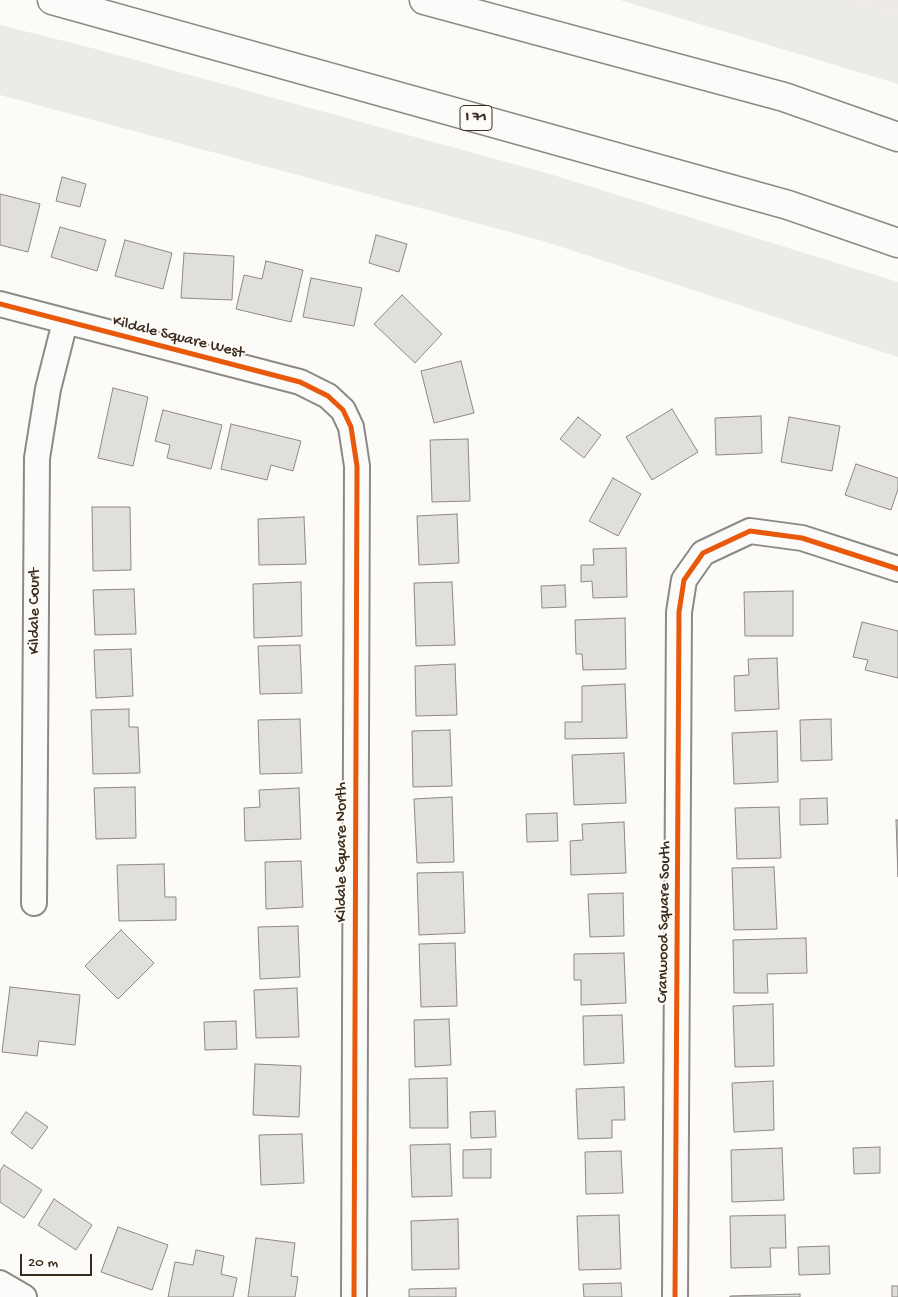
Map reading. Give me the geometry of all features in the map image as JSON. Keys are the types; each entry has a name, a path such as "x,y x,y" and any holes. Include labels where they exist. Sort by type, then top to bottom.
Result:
{"highway":[{"name":"I 71","path":"52,0 788,205 898,243"},
{"path":"424,0 784,98 898,137"}],"street":[{"name":"Kildale Square West","path":"0,304 300,382 328,396 343,410"},
{"name":"Kildale Court","path":"34,903 37,458 48,389 65,322"},
{"name":"Kildale Square North","path":"343,410 351,427 358,466 354,1297"},
{"name":"Cranwood Square South","path":"674,1297 679,612 684,580 703,553 750,531 802,538 898,569"},
{"path":"0,1283 24,1297"}],"shaded area":[{"path":"620,0 853,0 898,14 898,84"},
{"path":"853,0 898,0 898,14"},
{"path":"0,25 92,48 550,174 898,282 898,357 543,241 0,95"}],"building":[{"path":"62,177 86,184 80,207 56,201"},
{"path":"0,194 40,204 28,252 0,245"},
{"path":"60,227 106,240 97,271 51,257"},
{"path":"376,235 407,244 399,272 369,263"},
{"path":"125,240 172,253 163,289 115,276"},
{"path":"184,253 234,256 232,300 181,298"},
{"path":"266,261 303,270 291,322 236,309 244,275 262,279"},
{"path":"311,278 362,288 354,326 303,317"},
{"path":"402,295 442,334 415,363 374,324"},
{"path":"461,361 474,413 434,423 421,371"},
{"path":"113,388 148,397 133,466 98,458"},
{"path":"672,409 698,452 652,480 626,437"},
{"path":"163,410 222,425 211,469 167,458 170,445 155,441"},
{"path":"761,416 762,453 716,455 715,418"},
{"path":"578,417 601,435 584,458 560,439"},
{"path":"789,417 840,426 832,471 781,462"},
{"path":"231,424 301,441 293,471 271,465 267,480 221,469"},
{"path":"468,439 470,501 432,502 430,440"},
{"path":"856,464 898,478 898,489 891,510 845,495"},
{"path":"613,478 641,494 618,536 589,521"},
{"path":"92,507 130,507 131,570 93,571"},
{"path":"457,514 459,563 419,565 417,516"},
{"path":"304,517 306,564 259,565 258,519"},
{"path":"626,548 627,597 593,598 592,581 581,582 581,565 594,565 593,549"},
{"path":"301,582 302,636 254,638 253,584"},
{"path":"452,582 455,645 416,646 414,583"},
{"path":"565,585 566,607 542,608 541,586"},
{"path":"134,589 136,634 95,635 93,590"},
{"path":"793,591 793,636 745,636 744,592"},
{"path":"625,618 626,669 583,670 582,654 576,654 575,620"},
{"path":"862,622 898,631 898,678 865,670 868,660 853,657"},
{"path":"300,645 302,693 260,694 258,646"},
{"path":"131,649 133,696 96,698 94,650"},
{"path":"777,658 779,709 735,711 734,676 749,675 748,659"},
{"path":"455,664 457,715 416,716 415,666"},
{"path":"625,684 627,738 565,739 565,722 582,722 582,686"},
{"path":"129,709 129,727 138,727 140,773 93,774 91,710"},
{"path":"300,719 302,773 260,774 258,720"},
{"path":"831,719 832,760 801,761 800,720"},
{"path":"450,730 452,786 413,787 412,731"},
{"path":"777,731 778,782 734,784 732,733"},
{"path":"624,753 626,803 574,805 572,755"},
{"path":"135,787 136,838 96,839 94,788"},
{"path":"299,788 301,839 245,841 244,808 260,807 259,790"},
{"path":"452,797 454,862 417,863 414,799"},
{"path":"827,798 828,824 800,825 800,799"},
{"path":"779,807 781,858 737,859 735,808"},
{"path":"557,813 558,841 527,842 526,814"},
{"path":"896,820 898,820 898,877"},
{"path":"624,822 626,873 571,875 570,841 583,840 582,824"},
{"path":"301,861 303,907 266,909 265,862"},
{"path":"164,864 165,897 176,897 176,920 119,921 117,865"},
{"path":"774,867 777,929 734,930 732,868"},
{"path":"463,872 465,933 419,935 417,873"},
{"path":"623,893 624,936 590,937 588,894"},
{"path":"298,926 300,977 260,979 258,927"},
{"path":"121,930 154,963 118,999 85,966"},
{"path":"806,938 807,973 767,974 768,993 734,993 733,940"},
{"path":"455,943 457,1006 421,1007 419,944"},
{"path":"624,953 626,1003 581,1005 581,980 574,980 574,954"},
{"path":"10,987 80,995 75,1045 39,1041 37,1056 2,1052"},
{"path":"297,988 299,1037 256,1038 254,990"},
{"path":"773,1004 774,1066 735,1067 733,1006"},
{"path":"622,1015 624,1063 584,1065 583,1016"},
{"path":"449,1019 451,1065 415,1067 414,1020"},
{"path":"236,1021 237,1049 205,1050 204,1022"},
{"path":"255,1064 301,1066 299,1117 253,1115"},
{"path":"447,1078 448,1128 410,1128 409,1079"},
{"path":"773,1081 774,1130 734,1132 732,1083"},
{"path":"624,1087 625,1120 612,1120 612,1138 578,1139 576,1089"},
{"path":"495,1111 496,1137 471,1138 470,1112"},
{"path":"26,1112 48,1127 32,1149 11,1133"},
{"path":"302,1134 304,1183 261,1185 259,1135"},
{"path":"450,1144 452,1196 412,1197 410,1145"},
{"path":"880,1147 880,1173 854,1174 853,1148"},
{"path":"782,1148 784,1200 732,1202 731,1150"},
{"path":"491,1149 491,1178 463,1178 463,1150"},
{"path":"621,1151 623,1193 586,1194 585,1152"},
{"path":"4,1165 42,1190 24,1218 0,1202 0,1171"},
{"path":"54,1199 92,1225 76,1250 38,1225"},
{"path":"619,1215 621,1269 579,1270 577,1216"},
{"path":"785,1215 786,1248 770,1248 771,1267 731,1268 730,1216"},
{"path":"458,1219 459,1269 412,1270 411,1221"},
{"path":"118,1227 168,1245 152,1290 101,1272"},
{"path":"256,1238 295,1243 291,1276 298,1277 295,1297 248,1297"},
{"path":"829,1246 830,1274 799,1275 798,1247"},
{"path":"196,1250 224,1256 221,1274 237,1278 233,1297 168,1297 175,1262 193,1265"},
{"path":"621,1283 622,1297 584,1297 583,1284"},
{"path":"892,1286 898,1286 898,1297 892,1297"},
{"path":"456,1288 456,1297 409,1297 409,1289"},
{"path":"800,1294 800,1297 730,1297 730,1296"}],"cycle path":[{"path":"0,304 300,382 328,396 343,410 351,427 357,466 354,1297"},
{"path":"675,1297 679,612 684,580 703,553 750,531 802,538 898,569"}]}
